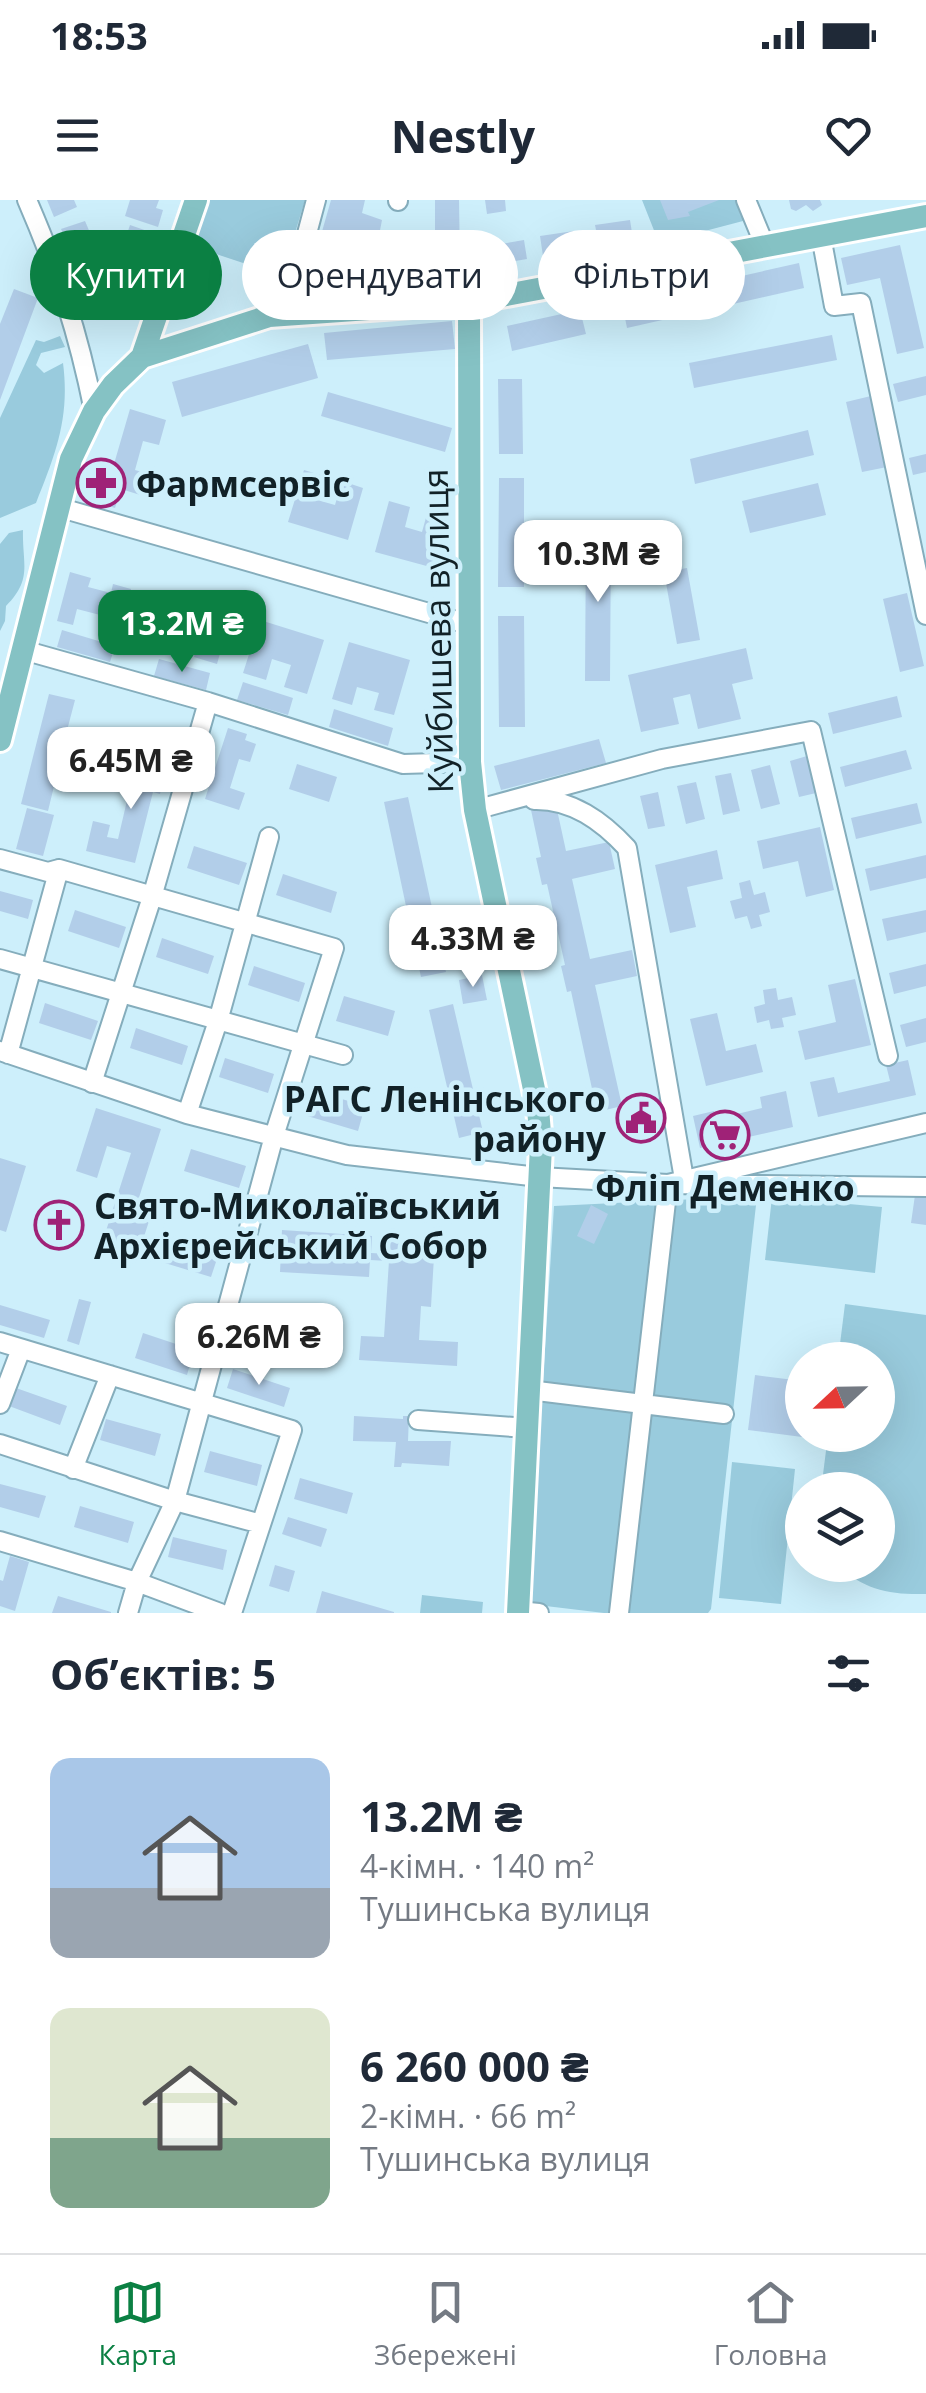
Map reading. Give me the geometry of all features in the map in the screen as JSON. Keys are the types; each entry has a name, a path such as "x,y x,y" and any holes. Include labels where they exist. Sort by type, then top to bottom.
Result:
{"main road":[{"path":"0,740 7,683 23,650 71,459 94,410 142,357 196,200"},
{"path":"518,293 926,213"},
{"path":"142,357 257,320"},
{"name":"Куйбишева вулиця","path":"469,320 470,762 475,810 538,1108 525,1612"}],"street":[{"path":"27,200 60,275 94,410"},
{"path":"309,230 316,200"},
{"path":"746,200 765,246"},
{"path":"917,200 926,213"},
{"path":"821,236 834,306 861,304 926,616"},
{"path":"61,508 471,625"},
{"path":"23,650 208,702 403,764 470,762"},
{"path":"92,1082 152,897 208,702"},
{"path":"475,810 662,759 811,731 888,1056"},
{"path":"512,800 556,799 608,828 627,848 676,1181 642,1404 618,1613"},
{"path":"187,1114 218,1021 270,837"},
{"path":"0,859 48,872 58,869 334,948 274,1136 175,1501 137,1582 128,1613"},
{"path":"58,869 33,968 4,1052 187,1114 347,1155 539,1177 926,1187"},
{"path":"0,959 343,1055"},
{"path":"676,1181 926,1124"},
{"path":"0,1342 292,1430 232,1613"},
{"path":"0,1404 20,1348"},
{"path":"74,1468 110,1375"},
{"path":"529,1390 724,1414"},
{"path":"418,1420 527,1428"},
{"path":"0,1444 175,1501 262,1524"},
{"path":"0,1540 137,1582 220,1613"}],"shaded area":[{"path":"205,200 305,200 296,230 242,230 242,263 222,256 222,230 197,230"},
{"path":"642,200 740,200 746,215 743,221 709,230 654,230"},
{"path":"60,336 65,347 41,353 36,365 44,373 63,363 65,401 55,451 36,503 0,518 0,418 36,340 44,342"},
{"path":"23,530 23,579 6,606 0,631 0,544 9,533"},
{"path":"757,1196 711,1609 708,1613 604,1613 529,1604 554,1206"},
{"path":"772,1197 882,1207 875,1273 765,1260"},
{"path":"845,1304 926,1315 926,1594 878,1589 862,1582 895,1582 895,1472 823,1472 826,1452 895,1452 895,1342 840,1342"},
{"path":"732,1462 795,1469 785,1472 781,1604 719,1598"},
{"path":"422,1595 483,1602 482,1613 420,1613"}],"building":[{"path":"47,200 74,200 77,207 54,217"},
{"path":"130,200 159,200 156,208 163,210 158,227 125,216"},
{"path":"331,200 365,200 362,213 382,220 380,230 322,230"},
{"path":"435,200 459,200 459,230 435,230"},
{"path":"485,200 505,200 506,211 487,214"},
{"path":"660,200 719,200 688,212 690,216 668,220"},
{"path":"789,200 820,200 822,205 813,211 806,205 796,211 791,209"},
{"path":"630,220 632,230 596,230 595,225"},
{"path":"85,221 89,230 61,230"},
{"path":"524,240 527,259 518,261 518,241"},
{"path":"900,245 924,348 897,354 880,278 847,285 841,258"},
{"path":"799,263 804,288 745,301 745,275"},
{"path":"14,289 30,295 30,319 0,400 0,324"},
{"path":"538,319 582,320 586,334 512,351 507,326"},
{"path":"625,320 662,320 627,328"},
{"path":"452,321 455,349 327,360 324,333"},
{"path":"832,335 837,360 694,388 689,363"},
{"path":"308,344 318,378 182,417 172,382"},
{"path":"926,376 926,395 898,402 893,384"},
{"path":"498,379 522,379 523,454 499,454"},
{"path":"328,392 452,428 445,452 321,416"},
{"path":"871,396 887,467 862,472 846,402"},
{"path":"130,409 166,420 159,445 143,441 135,470 156,476 150,498 121,489 115,508 92,501 103,461 114,464"},
{"path":"808,430 814,455 695,484 690,459"},
{"path":"926,454 926,472 913,475 909,458"},
{"path":"304,470 324,476 317,500 335,505 342,481 363,488 348,540 288,522"},
{"path":"499,478 524,478 524,587 498,587"},
{"path":"818,483 826,515 750,533 742,501"},
{"path":"389,501 410,507 405,527 422,532 427,514 447,519 434,568 375,552"},
{"path":"586,529 611,530 610,681 585,681"},
{"path":"687,568 700,640 677,644 664,572"},
{"path":"70,572 91,578 88,587 111,593 113,584 131,589 118,640 99,635 104,616 77,609 73,625 57,621"},
{"path":"907,593 924,666 900,672 883,599"},
{"path":"165,595 231,615 217,664 194,657 201,634 179,628 171,652 150,646"},
{"path":"498,616 524,616 525,727 499,727"},
{"path":"260,620 324,640 307,694 284,687 291,665 272,659 266,680 243,673"},
{"path":"62,630 115,646 110,662 57,647"},
{"path":"349,642 410,660 394,715 374,710 379,693 357,687 352,705 332,699"},
{"path":"746,648 753,679 732,684 741,719 698,729 690,694 673,698 679,724 641,732 628,675"},
{"path":"159,659 210,673 206,690 154,676"},
{"path":"243,682 293,698 288,715 237,700"},
{"path":"49,694 75,700 64,742 71,744 62,779 56,778 48,811 21,804"},
{"path":"897,696 902,717 833,734 828,713"},
{"path":"334,709 393,728 388,746 329,727"},
{"path":"228,728 247,734 245,740 256,744 250,762 239,759 230,788 245,793 239,810 205,799"},
{"path":"599,739 606,763 501,790 494,766"},
{"path":"139,744 160,749 158,760 168,762 160,794 153,792 135,863 86,851 93,821 110,825 107,837 118,839 129,792 139,795 146,763 135,760"},
{"path":"906,750 912,769 845,787 840,767"},
{"path":"807,756 816,793 799,797 790,761"},
{"path":"297,764 337,777 329,802 289,789"},
{"path":"770,765 780,804 761,809 751,770"},
{"path":"731,773 740,811 723,815 715,776"},
{"path":"696,782 705,819 686,824 677,786"},
{"path":"658,792 665,826 648,829 640,796"},
{"path":"408,797 446,972 421,977 384,802"},
{"path":"917,803 922,823 856,839 851,818"},
{"path":"556,805 566,851 609,842 615,869 572,879 590,959 632,950 637,976 595,985 622,1106 597,1112 571,991 567,992 561,966 565,965 547,884 542,885 536,858 541,857 531,810"},
{"path":"27,808 54,815 43,856 16,849"},
{"path":"820,827 834,890 806,897 798,861 763,869 757,841"},
{"path":"194,846 247,863 239,885 187,868"},
{"path":"717,850 723,879 687,887 696,927 670,933 655,865"},
{"path":"926,855 926,878 870,891 865,869"},
{"path":"283,874 337,892 331,913 276,895"},
{"path":"750,880 754,895 765,892 770,912 759,915 762,926 751,929 747,916 735,919 730,901 742,898 739,883"},
{"path":"0,891 33,900 28,919 0,911"},
{"path":"75,910 126,927 119,948 68,931"},
{"path":"926,910 926,932 887,941 882,919"},
{"path":"162,938 214,956 208,974 156,957"},
{"path":"926,964 926,986 894,994 889,973"},
{"path":"254,966 305,983 299,1002 248,985"},
{"path":"482,975 487,1000 463,1004 459,980"},
{"path":"855,979 871,1045 805,1060 798,1031 836,1022 828,985"},
{"path":"776,988 778,1000 792,997 796,1015 782,1018 784,1027 771,1029 769,1020 757,1023 754,1007 765,1004 763,990"},
{"path":"344,996 395,1011 388,1036 336,1021"},
{"path":"45,1003 98,1021 91,1040 39,1023"},
{"path":"453,1004 483,1132 459,1138 429,1010"},
{"path":"717,1013 726,1051 756,1044 763,1072 706,1086 690,1019"},
{"path":"926,1018 926,1042 906,1047 900,1025"},
{"path":"136,1028 188,1046 182,1065 130,1048"},
{"path":"225,1058 274,1074 268,1093 219,1077"},
{"path":"908,1060 916,1095 818,1117 810,1082 834,1077 838,1093 890,1081 886,1065"},
{"path":"312,1090 365,1106 358,1131 304,1115"},
{"path":"786,1091 793,1127 700,1148 693,1116 714,1111 716,1119 762,1108 760,1097"},
{"path":"666,1097 671,1122 628,1132 622,1106"},
{"path":"96,1108 161,1129 134,1213 150,1218 140,1249 104,1237 131,1153 107,1146 97,1178 76,1171"},
{"path":"191,1149 246,1166 239,1188 184,1171"},
{"path":"0,1158 26,1166 6,1232 0,1230"},
{"path":"916,1188 926,1189 926,1225 911,1223"},
{"path":"591,1205 608,1214 594,1244 577,1236"},
{"path":"282,1230 372,1236 371,1253 389,1254 390,1237 435,1240 431,1307 421,1306 419,1340 458,1342 457,1366 359,1360 361,1336 384,1337 389,1261 370,1260 369,1277 280,1272"},
{"path":"162,1236 219,1253 211,1277 155,1260"},
{"path":"79,1299 91,1302 79,1345 67,1341"},
{"path":"0,1305 50,1320 44,1338 0,1325"},
{"path":"143,1333 194,1350 187,1375 135,1358"},
{"path":"247,1339 258,1342 252,1360 242,1356"},
{"path":"233,1369 290,1388 284,1407 227,1388"},
{"path":"755,1375 785,1379 785,1435 748,1430"},
{"path":"16,1388 67,1406 60,1425 9,1406"},
{"path":"354,1416 409,1416 408,1441 451,1441 449,1466 402,1463 401,1467 394,1467 396,1442 353,1441"},
{"path":"106,1419 161,1434 155,1456 100,1440"},
{"path":"210,1451 262,1465 257,1486 204,1472"},
{"path":"300,1478 353,1493 347,1514 294,1499"},
{"path":"0,1484 46,1496 39,1518 0,1507"},
{"path":"80,1506 134,1522 128,1543 74,1527"},
{"path":"288,1517 327,1529 321,1547 282,1534"},
{"path":"173,1537 227,1550 223,1570 168,1557"},
{"path":"10,1556 29,1562 15,1611 0,1606 0,1580 3,1581"},
{"path":"275,1565 295,1571 289,1592 269,1586"},
{"path":"322,1591 394,1612 394,1613 316,1613"},
{"path":"58,1596 111,1612 111,1613 52,1613"}],"place":[{"name":"Фармсервіс","path":"101,483"},
{"name":"РАГС Ленінського району","path":"641,1118"},
{"name":"Фліп Деменко","path":"725,1135"},
{"name":"Свято-Миколаївський Архієрейський Собор","path":"59,1225"}]}
